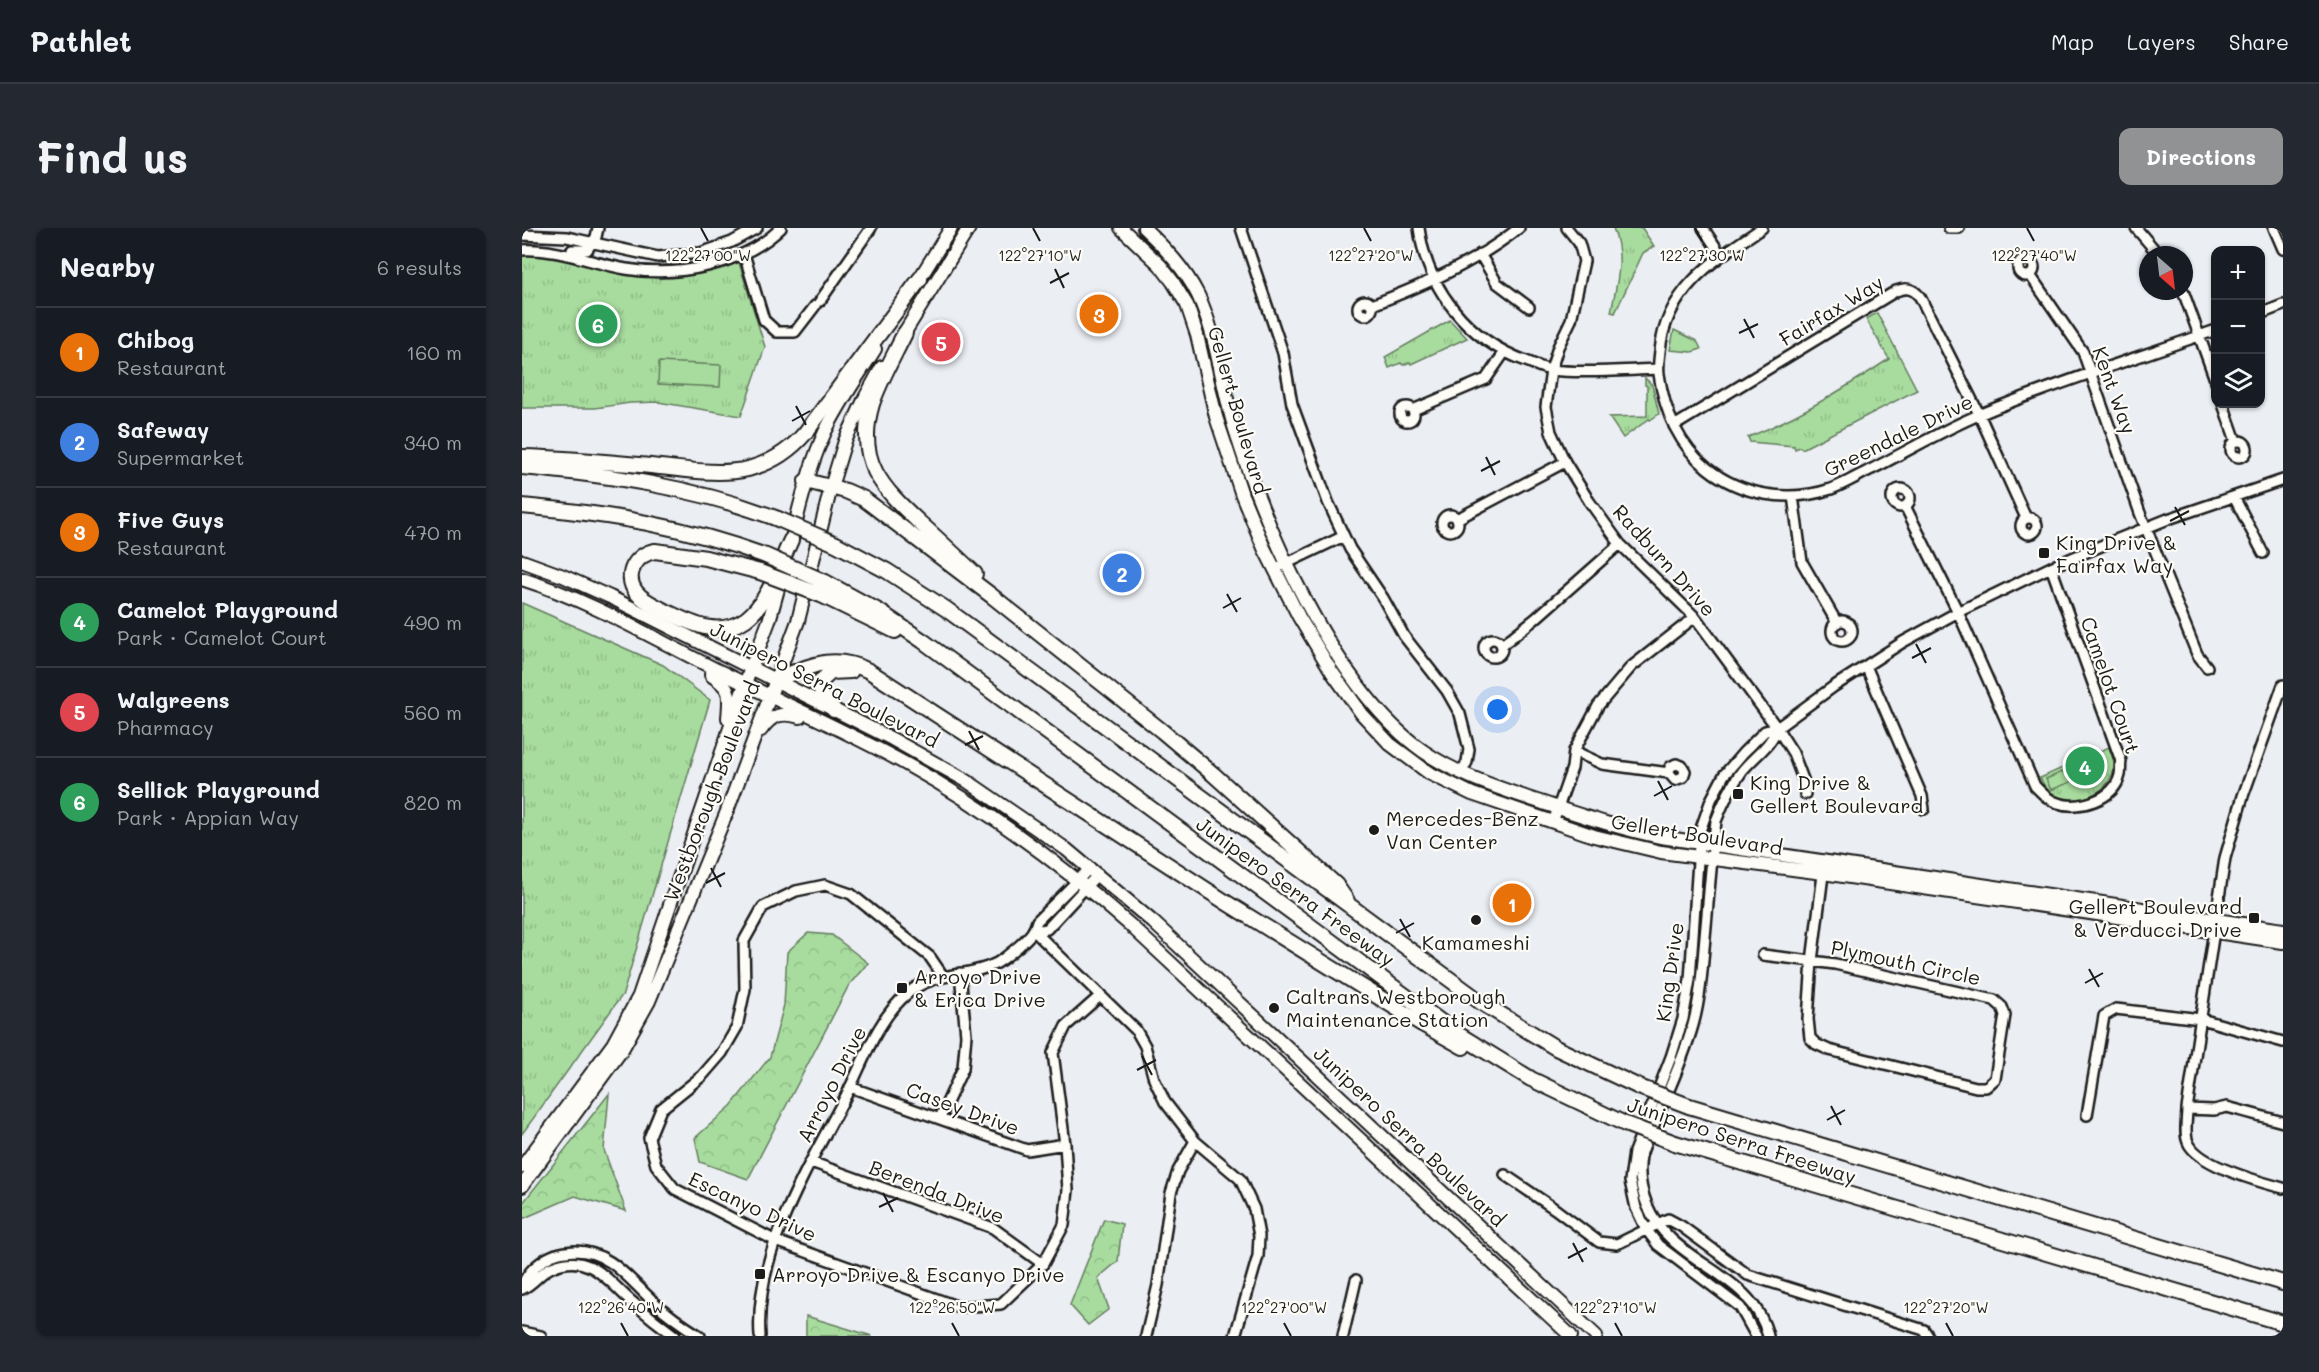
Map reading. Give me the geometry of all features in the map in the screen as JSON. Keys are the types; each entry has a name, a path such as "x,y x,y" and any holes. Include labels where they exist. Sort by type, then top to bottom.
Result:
{"highway":[{"path":"522,458 581,459 712,471 738,471 764,464 787,451 806,432 920,279"},
{"path":"905,333 878,389 871,410 867,437 871,462 888,493 987,585 992,596"},
{"name":"Junipero Serra Freeway","path":"522,466 653,483 721,500 778,519 836,544 887,571 946,609 1460,988 1511,1022 1571,1056 1639,1087 1689,1106 2283,1282"},
{"path":"806,481 852,493 870,503 992,596 1209,770 1336,885 1351,908"},
{"name":"Junipero Serra Freeway","path":"522,506 615,516 717,539 766,556 823,589 880,612 937,651 1442,1023 1500,1061 1561,1095 1625,1124 1675,1143 2283,1323"},
{"path":"791,540 759,606 747,619 726,628 700,627 664,610 640,597 631,579 632,567 637,560 647,553 655,552 696,556 760,572 823,589"},
{"path":"775,680 820,663 839,662 859,666 896,687 1344,977 1439,1034 1561,1095"},
{"path":"834,710 820,692 822,680 831,672 838,670 858,673 896,687"}],"main road":[{"name":"Westborough Boulevard","path":"522,1167 601,1061 631,1013 649,968 726,738 777,597 806,481 840,404 951,228"},
{"name":"Westborough Boulevard","path":"522,1186 610,1068 640,1018 710,851 798,621 831,487 855,418 877,375 969,228"},
{"name":"Gellert Boulevard","path":"1121,228 1140,244 1167,273 1189,311 1216,417 1246,507 1304,627 1362,714 1390,744 1445,782 1472,794 1606,840 1661,852 1700,857 1824,867"},
{"name":"Gellert Boulevard","path":"1144,228 1178,264 1202,303 1241,447 1260,501 1287,563 1337,653 1380,713 1414,745 1461,773 1628,830 1824,867 2215,926 2283,942"},
{"name":"Junipero Serra Boulevard","path":"522,561 595,590 907,747 1018,814 1094,871 1153,922 1596,1336"},
{"name":"Junipero Serra Boulevard","path":"522,579 580,602 899,760 951,790 1022,838 1082,884 1161,954 1571,1336"},
{"path":"665,644 724,683 728,688 730,696 726,738"},
{"path":"751,746 767,722 779,714 787,713 830,725"},
{"name":"Gellert Boulevard","path":"2215,926 2283,930"}],"street":[{"path":"537,250 547,245 587,250 598,228"},
{"path":"522,235 567,237 658,257 700,253 732,242 757,228"},
{"path":"522,250 577,256 626,269 661,272 698,268 744,254 782,228"},
{"path":"744,254 764,320 777,332 795,332 871,228"},
{"path":"1241,228 1283,353 1292,404 1328,502 1350,549 1383,598 1404,636 1447,691 1460,714 1469,749 1461,773"},
{"path":"1419,228 1420,241 1434,280 1455,311 1481,337 1504,353 1551,370 1658,369"},
{"path":"1372,305 1434,280 1480,254 1519,228"},
{"name":"Radburn Drive","path":"1567,228 1579,243 1584,261 1571,320 1558,347 1551,370 1546,407 1551,432 1565,462 1589,501 1620,544 1695,617 1777,728 1793,753 1804,782 1805,794"},
{"path":"1703,228 1721,255"},
{"name":"Greendale Drive","path":"1762,228 1721,255 1694,278 1670,310 1662,333 1658,369 1665,406 1674,426 1691,452 1715,474 1750,490 1772,496 1793,496 1833,489 1979,414 2091,372 2211,332"},
{"path":"1949,228 1959,228"},
{"path":"2136,228 2151,246"},
{"path":"2274,228 2283,249"},
{"path":"1480,254 1497,283 1529,307"},
{"name":"Kent Way","path":"2030,275 2078,342 2091,372 2146,529 2197,654 2207,667"},
{"name":"Fairfax Way","path":"1674,426 1902,289 1909,288 1920,297 1979,414 2026,518"},
{"path":"2186,300 2211,368"},
{"path":"2265,312 2283,305"},
{"path":"1413,410 1486,379 1504,353"},
{"path":"2224,408 2236,441"},
{"path":"1456,519 1565,462"},
{"name":"King Drive","path":"1756,1336 1740,1307 1658,1245 1646,1229 1636,1208 1630,1181 1634,1152 1683,1020 1690,980 1700,831 1711,800 1724,775 1765,731 1777,728 1903,642 1958,612 2051,567 2168,519 2283,480"},
{"path":"1793,496 1802,562 1837,624"},
{"path":"2234,497 2264,553"},
{"name":"Camelot Court","path":"1905,506 1958,612 2036,786 2045,796 2058,803 2084,804 2095,801 2112,790 2120,777 2121,761 2051,567"},
{"path":"1274,569 1344,536"},
{"path":"1502,645 1516,636 1620,544"},
{"path":"1553,822 1572,768 1574,751 1598,706 1631,667 1695,617"},
{"path":"1866,666 1922,796 1924,809"},
{"path":"2283,685 2237,816 2225,858 2187,1109 2187,1141 2196,1152 2214,1164 2283,1188"},
{"name":"King Drive","path":"1768,1336 1760,1316 1735,1286 1667,1237 1656,1223 1641,1183 1642,1154 1694,1022 1701,981 1716,821 1725,799 1742,771 1773,740 1777,728"},
{"path":"1574,751 1602,764 1669,773"},
{"name":"Plymouth Circle","path":"1812,961 1835,964 1994,1000 2002,1007 2005,1015 1995,1079 1986,1087 1976,1087 1829,1050 1816,1044 1810,1038 1808,1019 1812,961 1824,867"},
{"name":"Arroyo Drive","path":"760,1336 761,1301 776,1241 788,1210 892,1009 910,992 943,976 982,969 997,963 1034,931 1047,929 1094,871"},
{"name":"Escanyo Drive","path":"943,976 930,957 851,894 825,885 796,891 763,907 744,941 745,989 737,1027 723,1053 702,1076 661,1109 650,1138 656,1165 675,1189 776,1241 959,1307 1001,1304 1043,1264 1064,1225 1068,1190 1065,1144 1053,1053 1066,1026 1101,995"},
{"path":"1034,931 1136,1030 1145,1046 1154,1079 1165,1102 1195,1141 1240,1179 1254,1209 1259,1236 1257,1256 1236,1336"},
{"path":"1763,956 1812,961"},
{"path":"939,1118 963,1068 966,1035 960,973"},
{"path":"2087,1115 2104,1016 2110,1011 2116,1009 2201,1019 2283,1042"},
{"name":"Casey Drive","path":"850,1087 1027,1150 1065,1144"},
{"path":"2187,1109 2214,1110 2227,1107 2283,1122"},
{"path":"1146,1336 1158,1285 1171,1193 1178,1171 1195,1141"},
{"name":"Berenda Drive","path":"812,1162 993,1228 1043,1264"},
{"path":"1505,1175 1599,1242 1617,1244 1668,1219 1748,1275 1924,1330 1928,1336"},
{"path":"522,1289 524,1281 534,1268 548,1257 564,1252 582,1251 602,1256 617,1266 658,1306 700,1336"},
{"path":"522,1289 531,1285 541,1274 552,1267 582,1263 607,1276 633,1303 675,1336"},
{"path":"1343,1336 1356,1280"},
{"path":"522,1332 541,1336"}],"green space":[{"path":"1613,228 1642,228 1654,246 1643,253 1615,313 1611,312 1617,280 1619,249"},
{"path":"522,246 573,251 627,263 654,266 694,262 736,253 765,347 741,416 658,402 595,408 522,408"},
{"path":"1877,313 1917,390 1802,449 1800,447 1795,449 1794,446 1750,442 1748,437 1803,412 1889,359 1866,319"},
{"path":"1450,320 1467,338 1411,364 1410,362 1403,365 1401,363 1389,368 1385,357"},
{"path":"1674,330 1697,341 1701,349 1692,352 1670,350"},
{"path":"659,362 721,365 720,387 658,384"},
{"path":"1645,378 1652,385 1659,414 1623,438 1609,417 1647,416"},
{"path":"522,603 663,665 710,700 623,994 522,1134"},
{"path":"2109,747 2114,763 2112,774 2108,783 2093,794 2083,798 2064,799 2048,790 2040,778"},
{"path":"2067,770 2073,772 2074,777 2071,782 2051,790 2046,779"},
{"path":"808,933 832,935 868,963 849,985 748,1179 700,1162 695,1138 731,1106 770,1057 784,1005 787,952"},
{"path":"609,1094 604,1150 626,1211 575,1196 522,1219 522,1204"},
{"path":"1104,1219 1122,1224 1118,1261 1098,1278 1109,1309 1088,1325 1070,1305"},
{"path":"806,1316 872,1336 806,1336"}],"place":[{"name":"Five Guys","path":"1099,314"},
{"name":"Sellick Playground","path":"598,324"},
{"name":"Walgreens","path":"941,342"},
{"name":"King Drive & Fairfax Way","path":"2044,553"},
{"name":"Safeway","path":"1122,573"},
{"name":"Camelot Playground","path":"2085,766"},
{"name":"King Drive & Gellert Boulevard","path":"1738,794"},
{"name":"Mercedes-Benz Van Center","path":"1374,830"},
{"name":"Chibog","path":"1512,903"},
{"name":"Gellert Boulevard & Verducci Drive","path":"2254,918"},
{"name":"Kamameshi","path":"1476,920"},
{"name":"Arroyo Drive & Erica Drive","path":"902,988"},
{"name":"Caltrans Westborough Maintenance Station","path":"1274,1008"},
{"name":"Arroyo Drive & Escanyo Drive","path":"760,1274"}]}
